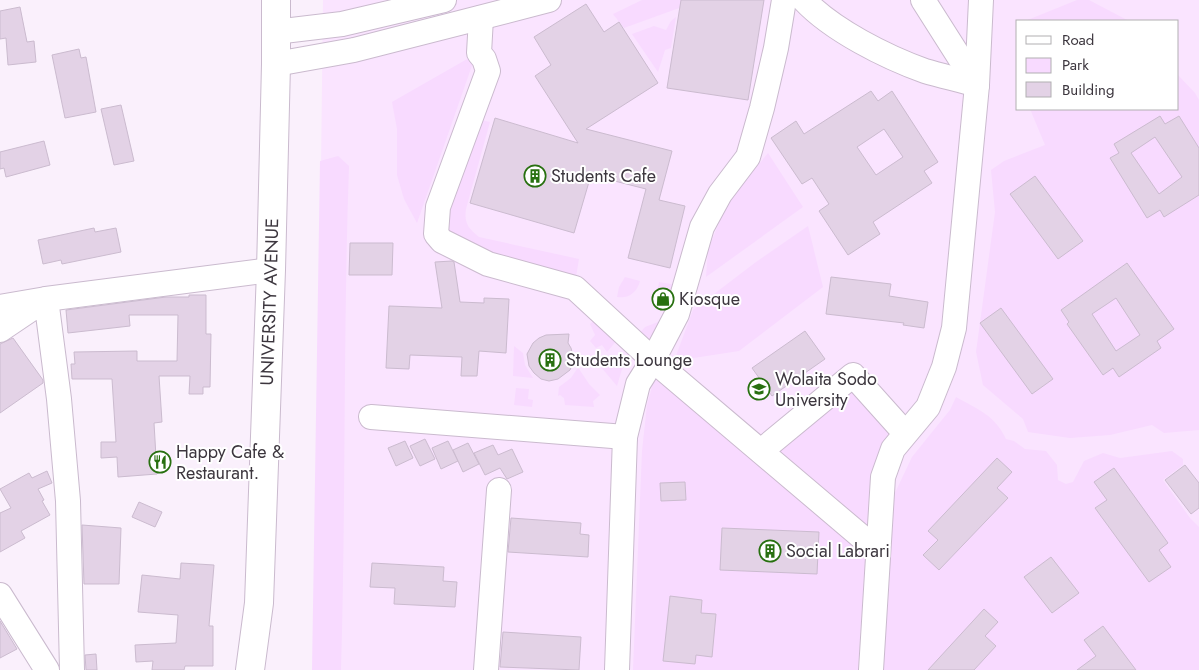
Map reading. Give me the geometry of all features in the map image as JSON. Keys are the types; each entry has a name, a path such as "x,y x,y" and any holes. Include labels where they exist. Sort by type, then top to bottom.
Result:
{"highway":[{"name":"UNIVERSITY AVENUE","path":"250,670 259,603 271,270 276,0"},
{"name":"UNIVERSITY AVENUE","path":"259,603 267,670"}],"street":[{"path":"275,32 342,24 444,0"},
{"path":"276,64 354,50 550,0"},
{"path":"617,670 625,437 638,384 677,314 702,227 720,194 748,157 776,48 784,0"},
{"path":"804,0 816,13 868,46 925,70 977,85"},
{"path":"923,0 977,85"},
{"path":"871,670 883,477 893,449 928,407 944,367 954,328 977,85 981,0"},
{"path":"481,18 479,53 488,71 438,207 436,234 442,241 488,264 575,288 653,360 877,550"},
{"path":"0,307 46,299 271,270"},
{"path":"0,330 46,299"},
{"path":"46,299 59,399 68,501 72,670"},
{"path":"761,450 853,375 905,433"},
{"path":"371,418 625,437"},
{"path":"486,670 499,490"},
{"path":"0,595 47,670"}],"shaded area":[{"name":"Wolaita Sodo University","path":"323,0 1199,0 1199,670 315,670"}],"green space":[{"path":"642,0 683,0 682,7 624,28 613,14"},
{"path":"1077,0 1089,0 1127,20 1027,20"},
{"path":"676,17 671,48 665,50 658,72 632,34 654,26 666,30 671,21"},
{"path":"476,54 417,223 404,199 397,175 397,129 392,102"},
{"path":"1179,76 1199,100 1199,430 1164,433 1152,425 1110,435 1070,438 1028,432 1023,419 983,385 976,352 995,212 991,170 1004,161 1045,145 1030,110 1179,110"},
{"path":"477,119 490,122 466,209 468,225 479,237 579,259 576,277 472,251 452,237 448,228 449,216"},
{"path":"768,153 803,207 706,277 708,250 727,203"},
{"path":"338,156 349,166 341,670 312,670 320,161"},
{"path":"808,226 823,287 739,351 674,361 693,310 756,262"},
{"path":"625,277 640,281 639,285 629,296 617,297 619,287"},
{"path":"659,282 677,285 670,307 656,305 654,302"},
{"path":"593,321 618,339 607,352 602,345 596,348 590,341 595,335 590,324"},
{"path":"658,322 665,324 648,350 638,335 645,327"},
{"path":"514,346 523,353 525,365 533,378 513,376"},
{"path":"632,352 622,369 617,386 601,367"},
{"path":"577,369 600,395 593,401 594,407 565,405 564,398 560,395 558,396 559,387 571,378"},
{"path":"658,379 760,457 850,383 890,420 890,435 870,481 858,670 633,670 642,451 647,405 653,383"},
{"path":"516,388 529,389 528,399 533,400 532,407 514,405"},
{"path":"956,397 991,418 1006,439 1014,441 1025,449 1046,451 1057,465 1058,480 1066,484 1073,482 1084,461 1103,453 1120,458 1172,451 1183,459 1183,465 1163,480 1190,518 1199,527 1199,670 882,670 889,594 893,497 912,457 950,410"}],"building":[{"path":"681,0 764,0 748,100 667,88"},
{"path":"586,4 604,32 619,22 658,83 586,129 672,151 659,200 685,206 670,268 628,258 646,189 591,175 574,233 470,203 495,118 578,143 535,76 551,65 534,37"},
{"path":"20,7 27,42 34,41 36,62 8,65 6,38 0,39 0,11"},
{"path":"79,49 81,58 86,57 96,112 65,118 52,55"},
{"path":"871,91 878,101 892,91 938,162 924,171 932,183 873,222 880,234 848,255 819,211 829,204 812,178 802,184 771,138 796,121 804,134","holes":["884,129 903,157 876,175 857,147"]},
{"path":"121,105 134,161 114,165 101,109"},
{"path":"1160,116 1165,124 1179,116 1199,148 1199,195 1164,217 1160,210 1147,218 1110,158 1119,153 1114,144","holes":["1155,137 1182,177 1159,194 1131,153"]},
{"path":"44,141 50,165 6,177 4,168 0,169 0,152"},
{"path":"1035,176 1083,241 1058,259 1010,194"},
{"path":"94,228 95,232 116,228 121,252 62,264 61,260 43,264 38,240"},
{"path":"350,243 393,243 392,275 349,275"},
{"path":"435,262 454,262 460,302 484,303 484,298 509,299 506,353 479,351 477,376 461,376 462,357 410,355 409,369 386,368 389,306 442,308"},
{"path":"1127,263 1174,329 1157,341 1161,348 1119,377 1113,368 1103,375 1067,324 1069,322 1061,310","holes":["1116,298 1140,335 1116,351 1092,314"]},
{"path":"831,277 891,284 889,296 928,302 924,328 903,325 904,323 826,314"},
{"path":"189,295 206,295 206,334 211,334 210,387 203,387 203,394 189,394 190,376 159,376 162,422 154,423 157,474 118,477 117,457 101,458 101,442 116,442 112,379 72,379 71,364 75,364 74,352 137,351 137,361 177,361 178,315 129,315 130,326 68,333 66,310 166,297 189,297"},
{"path":"1001,308 1053,379 1032,394 980,323"},
{"path":"805,331 825,359 772,396 752,368"},
{"name":"Students Lounge","path":"569,334 568,343 573,356 570,370 558,379 549,381 541,379 529,366 527,354 533,343 546,335"},
{"path":"13,338 43,380 43,383 0,413 0,344"},
{"path":"425,439 435,459 420,466 410,446"},
{"path":"405,441 413,458 396,466 388,448"},
{"path":"448,441 458,461 441,469 432,448"},
{"path":"468,443 479,464 463,472 453,450"},
{"path":"493,445 498,455 512,449 523,472 507,479 500,468 485,475 474,453"},
{"path":"997,458 1012,472 997,488 1008,498 939,570 923,555 938,540 928,531"},
{"path":"1185,465 1199,483 1199,508 1191,514 1165,480"},
{"path":"1114,468 1168,543 1159,550 1171,567 1149,582 1095,508 1107,500 1094,482"},
{"path":"47,471 52,483 38,489 50,515 21,531 25,538 0,552 0,513 11,508 0,489 29,473 32,478"},
{"path":"685,482 686,500 661,501 660,483"},
{"path":"139,502 162,512 155,527 132,517"},
{"path":"511,518 581,523 580,534 589,535 588,557 508,552"},
{"path":"82,525 121,528 119,584 84,584"},
{"name":"Social Labrari","path":"722,528 819,532 817,574 720,570"},
{"path":"1051,557 1079,593 1052,613 1024,577"},
{"path":"181,563 214,565 209,626 213,626 213,666 185,666 184,670 152,670 153,661 136,662 135,645 176,643 178,615 138,612 142,575 180,579"},
{"path":"372,563 444,567 443,581 457,582 455,607 394,604 395,588 370,587"},
{"path":"670,596 702,600 701,613 716,614 712,657 696,655 695,664 663,661"},
{"path":"984,609 998,622 985,636 996,646 974,670 928,670"},
{"path":"0,621 17,649 0,658"},
{"path":"1103,626 1136,670 1077,670 1096,656 1084,640"},
{"path":"503,632 581,637 579,670 500,667"},
{"path":"96,654 97,670 86,670 85,655"}],"place":[{"name":"Students Cafe","path":"535,176"},
{"name":"Kiosque","path":"663,299"},
{"name":"Students Lounge","path":"550,360"},
{"name":"Wolaita Sodo University","path":"759,389"},
{"name":"Happy Cafe & Restaurant.","path":"160,462"},
{"name":"Social Labrari","path":"770,551"}]}
